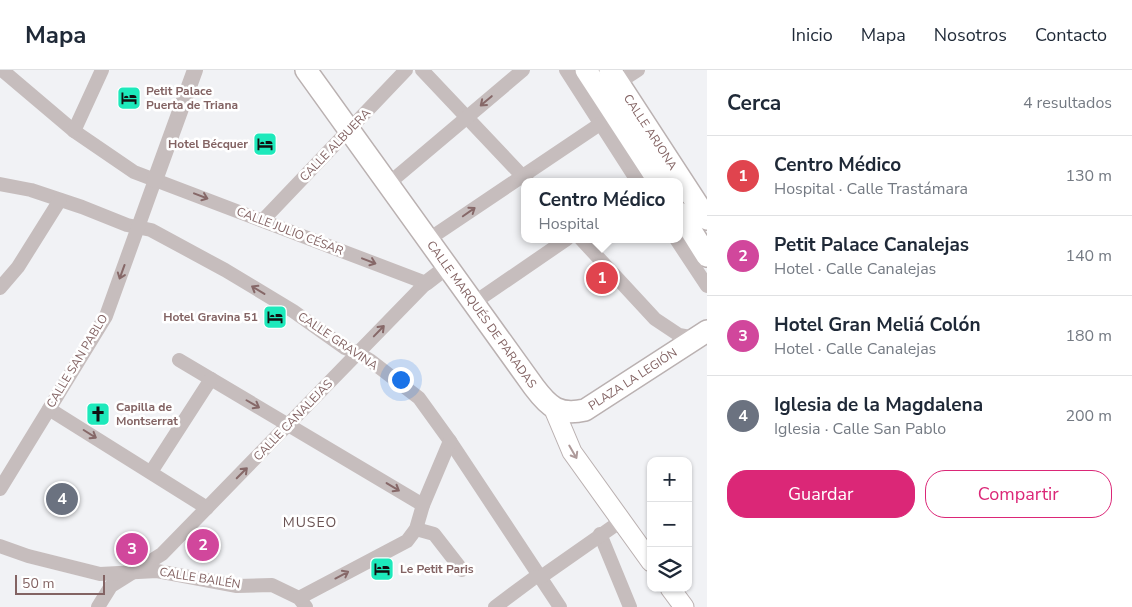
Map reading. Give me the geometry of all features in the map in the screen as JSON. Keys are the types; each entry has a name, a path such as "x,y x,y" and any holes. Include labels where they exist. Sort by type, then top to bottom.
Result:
{"main road":[{"name":"CALLE MARQUÉS DE PARADAS","path":"306,70 475,302 534,387 553,407 572,452 647,557"},
{"name":"CALLE ARJONA","path":"586,70 656,178"},
{"name":"CALLE ARJONA","path":"614,76 682,178"},
{"name":"CALLE ARJONA","path":"683,180 706,214"},
{"path":"683,218 707,256"},
{"name":"PLAZA LA LEGIÓN","path":"553,407 562,412 584,410 701,334"},
{"path":"673,592 684,607"}],"street":[{"name":"CALLE JULIO CÉSAR","path":"2,70 74,131 134,172 426,282"},
{"path":"74,131 102,70"},
{"path":"155,180 195,70"},
{"name":"CALLE ALBUERA","path":"263,220 406,70"},
{"path":"422,70 524,178"},
{"path":"388,184 523,70"},
{"path":"566,70 635,178"},
{"path":"614,76 638,70"},
{"path":"526,178 600,124"},
{"name":"CALLE SAN PABLO","path":"0,489 106,316 155,180"},
{"path":"429,239 521,182"},
{"name":"CALLE GRAVINA","path":"0,184 60,200 127,225 151,230 226,270 293,310 345,348 358,353 419,398 560,607"},
{"path":"0,288 18,267 60,200"},
{"path":"475,302 561,243"},
{"path":"585,243 655,319 679,335 701,334"},
{"path":"679,243 707,286"},
{"name":"CALLE CANALEJAS","path":"98,607 111,586 162,554 426,282 448,266"},
{"path":"178,360 423,505"},
{"path":"152,472 211,380"},
{"path":"49,409 207,508"},
{"path":"302,602 407,541 416,530 423,505 450,442"},
{"path":"495,607 534,578 541,577 621,521"},
{"path":"416,530 434,534 462,570"},
{"path":"600,534 630,607"},
{"name":"CALLE BAILÉN","path":"0,546 28,556 100,574 157,571 237,586 272,585 302,602"}],"place":[{"name":"Petit Palace Puerta de Triana","path":"129,98"},
{"name":"Hotel Bécquer","path":"265,144"},
{"name":"Centro Médico","path":"602,278"},
{"name":"Hotel Gravina 51","path":"275,317"},
{"name":"Capilla de Montserrat","path":"98,414"},
{"name":"Iglesia de la Magdalena","path":"62,499"},
{"name":"Petit Palace Canalejas","path":"203,545"},
{"name":"Hotel Gran Meliá Colón","path":"132,549"},
{"name":"Le Petit Paris","path":"382,569"}],"district":[{"name":"MUSEO","path":"310,522"}]}
